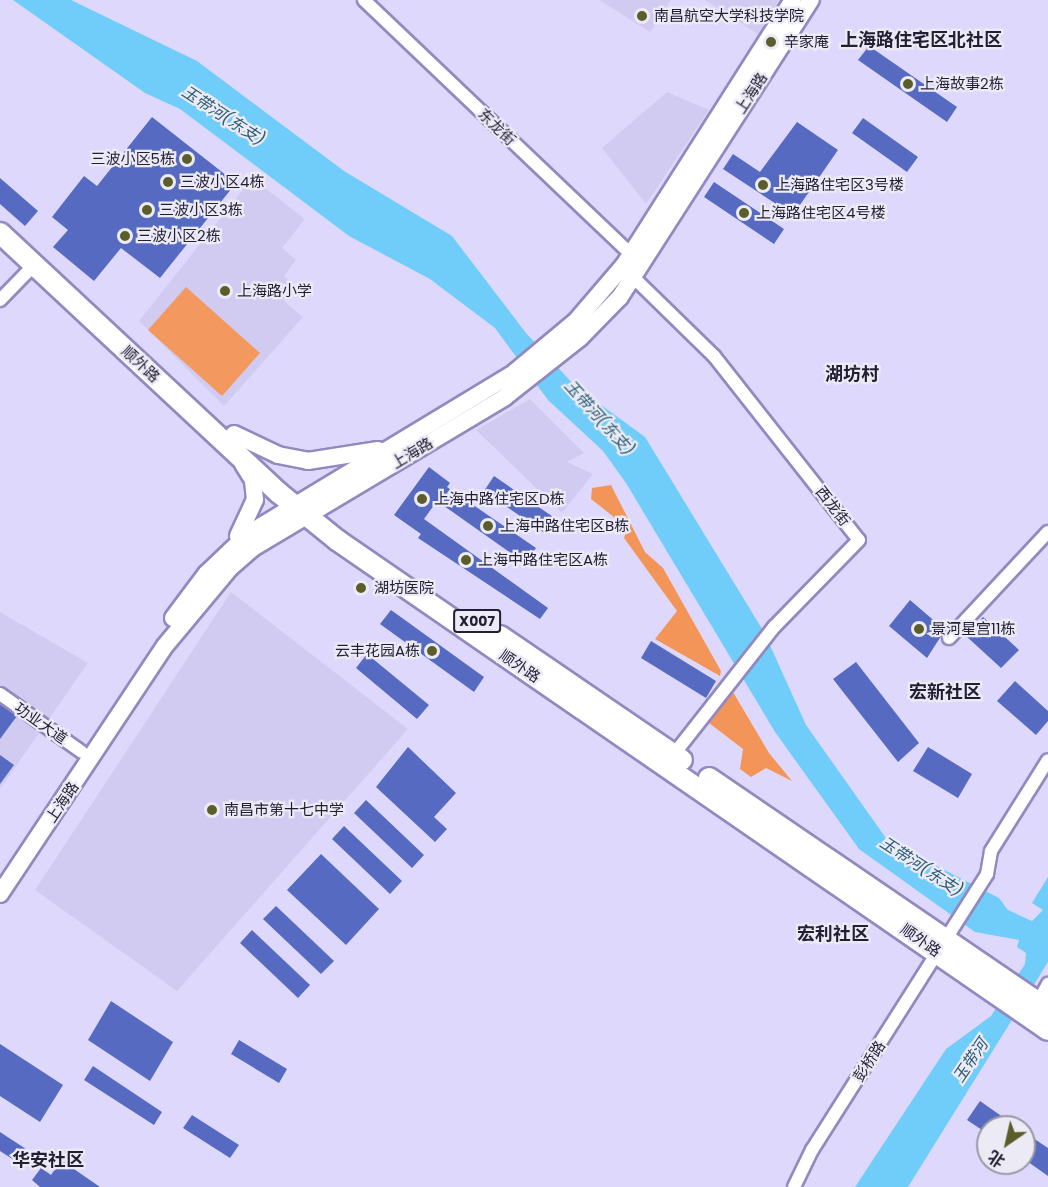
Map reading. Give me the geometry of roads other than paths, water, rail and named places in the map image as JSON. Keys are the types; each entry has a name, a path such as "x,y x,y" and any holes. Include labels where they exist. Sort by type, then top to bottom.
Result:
{"main road":[{"name":"上海路","path":"578,329 631,254 793,0"},
{"name":"上海路","path":"0,876 177,613 228,549 306,508 521,376 578,329 633,277 811,0"},
{"name":"顺外路","path":"0,218 234,434 306,508"},
{"name":"顺外路","path":"0,233 239,455 306,508 669,759 948,937 989,979 1039,1009 1048,1030"},
{"name":"上海路","path":"0,894 190,613 253,548 393,446 521,376"},
{"path":"234,434 278,455 308,461 393,446"},
{"path":"228,549 252,515 255,500 253,480 239,455"}],"street":[{"name":"东龙街","path":"364,0 631,254"},
{"path":"0,300 34,265"},
{"name":"西龙街","path":"633,277 714,356 860,540 774,627 669,759"},
{"path":"949,638 1048,532"},
{"name":"功业大道","path":"0,694 82,752"},
{"name":"彭桥路","path":"794,1187 812,1150 987,874 991,851 1048,760"},
{"path":"1039,1009 1048,984"}],"water":[{"path":"13,0 71,0 197,61 344,171 452,236 526,333 575,386 645,437 764,632 806,725 888,841 999,898 1008,910 1032,921 1043,910 1032,903 1048,877 1048,962 908,1187 855,1187 946,1049 991,1016 1025,964 1026,953 1017,947 1019,940 975,932 859,849 775,732 626,483 603,451 548,400 495,328 430,279 349,236 180,109 145,93"}],"place":[{"name":"南昌航空大学科技学院","path":"642,16"},
{"name":"辛家庵","path":"771,42"},
{"name":"上海故事2栋","path":"908,84"},
{"name":"三波小区5栋","path":"187,159"},
{"name":"三波小区4栋","path":"168,182"},
{"name":"上海路住宅区3号楼","path":"763,185"},
{"name":"三波小区3栋","path":"147,210"},
{"name":"上海路住宅区4号楼","path":"744,213"},
{"name":"三波小区2栋","path":"125,236"},
{"name":"上海路小学","path":"225,291"},
{"name":"上海中路住宅区D栋","path":"422,499"},
{"name":"上海中路住宅区B栋","path":"488,526"},
{"name":"上海中路住宅区A栋","path":"466,560"},
{"name":"湖坊医院","path":"361,588"},
{"name":"景河星宫11栋","path":"919,629"},
{"name":"云丰花园A栋","path":"432,651"},
{"name":"南昌市第十七中学","path":"212,810"}],"district":[{"name":"上海路住宅区北社区","path":"921,40"},
{"name":"湖坊村","path":"852,374"},
{"name":"宏新社区","path":"945,692"},
{"name":"宏利社区","path":"833,934"},
{"name":"华安社区","path":"48,1160"}],"water label":[{"name":"玉带河(东支)","path":"223,116"},
{"name":"玉带河(东支)","path":"599,418"},
{"name":"玉带河(东支)","path":"921,867"},
{"name":"玉带河","path":"971,1061"}]}
